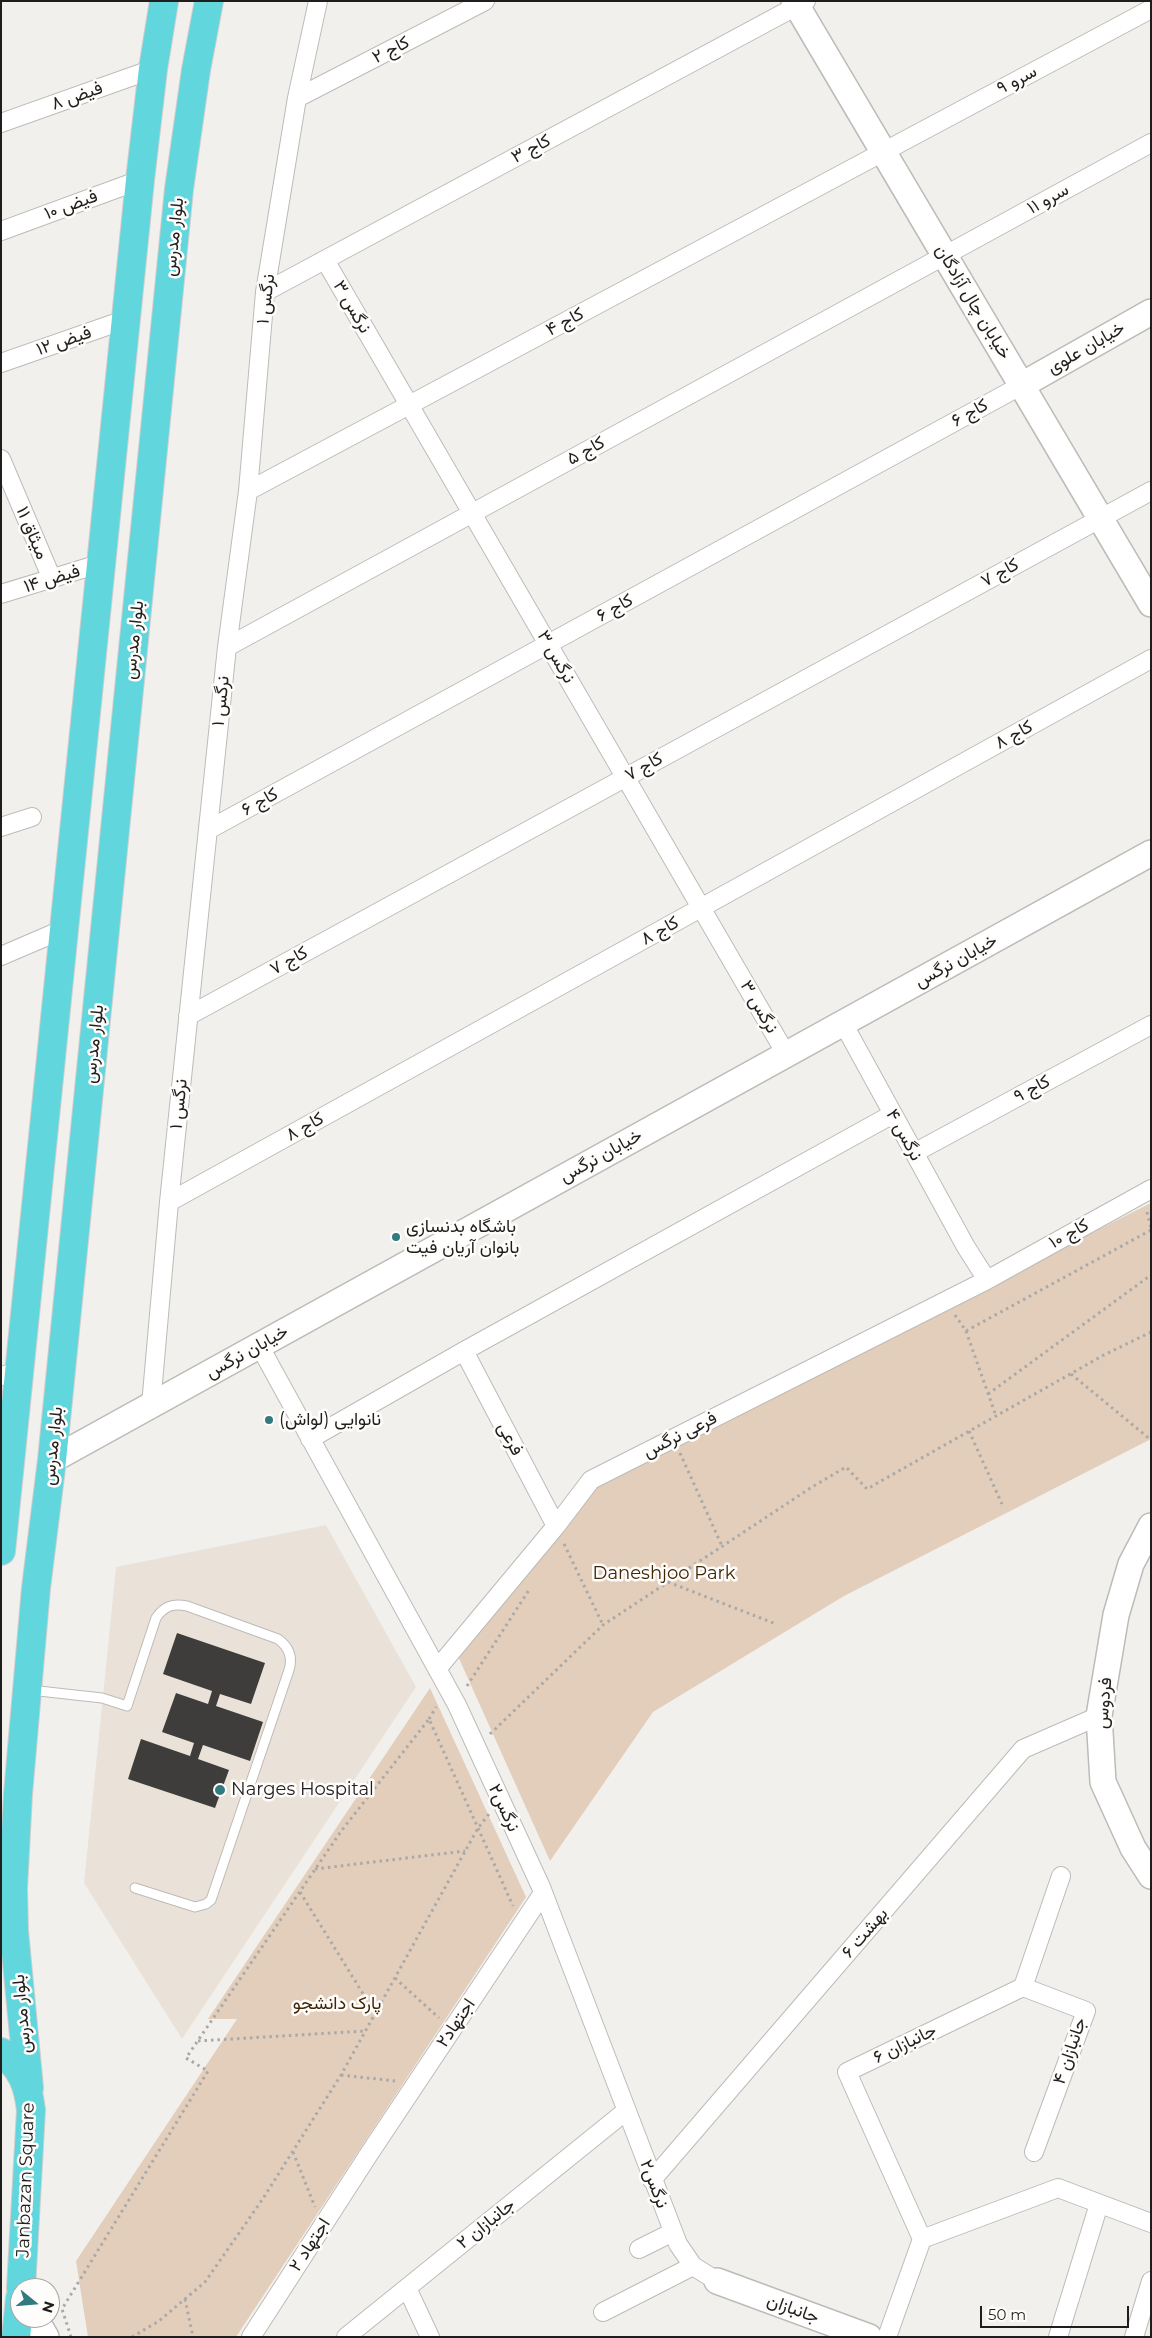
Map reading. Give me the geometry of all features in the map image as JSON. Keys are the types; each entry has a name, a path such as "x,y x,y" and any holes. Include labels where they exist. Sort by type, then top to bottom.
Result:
{"highway":[{"path":"1,1551 10,1374 64,930 140,180 153,69 164,1"},
{"name":"بلوار مدرس","path":"29,2088 8,1941 27,1689 36,1588 52,1460 179,189 196,70 209,1"},
{"name":"Janbazan Square","path":"1,2052 19,2068 29,2088 32,2110 22,2278"}],"street":[{"name":"نرگس ۱","path":"151,1405 169,1202 227,647 248,491 265,292 296,98 318,1"},
{"name":"کاج ۲","path":"296,98 485,1"},
{"name":"خیابان چال آزادگان","path":"799,3 882,152 1151,604"},
{"name":"کاج ۳","path":"265,292 799,3"},
{"name":"سرو ۹","path":"882,152 1151,9"},
{"name":"فیض ۸","path":"1,122 153,69"},
{"name":"سرو ۱۱","path":"945,255 1151,143"},
{"name":"کاج ۴","path":"248,491 882,152"},
{"name":"فیض ۱۰","path":"1,231 140,180"},
{"name":"کاج ۵","path":"227,647 945,255"},
{"name":"نرگس ۳","path":"325,260 786,1054"},
{"name":"خیابان علوی","path":"1022,385 1151,312"},
{"name":"فیض ۱۲","path":"1,363 127,319"},
{"name":"کاج ۶","path":"208,830 1022,385"},
{"name":"میثاق ۱۱","path":"1,459 52,579"},
{"name":"کاج ۷","path":"188,1016 1151,491"},
{"name":"فیض ۱۴","path":"1,594 102,563"},
{"name":"کاج ۸","path":"169,1202 1151,659"},
{"path":"1,827 32,817"},
{"name":"خیابان نرگس","path":"52,1460 1151,853"},
{"path":"1,956 64,930"},
{"name":"نرگس ۴","path":"843,1023 966,1247 987,1280"},
{"name":"کاج ۹","path":"914,1153 1151,1025"},
{"path":"310,1439 464,1351 893,1114"},
{"name":"کاج ۱۰","path":"987,1280 1151,1189"},
{"name":"فرعی نرگس","path":"437,1669 556,1526 591,1480 987,1280"},
{"name":"نرگس۲","path":"259,1345 457,1705 543,1894 678,2244 693,2266 717,2281"},
{"name":"فرعی","path":"464,1351 556,1526"},
{"name":"فردوس","path":"1151,1526 1132,1564 1116,1615 1099,1716 1104,1782 1133,1848 1151,1876"},
{"name":"بهشت ۶","path":"652,2180 1023,1749 1099,1716"},
{"path":"1023,1987 1061,1876"},
{"name":"اجتهاد۲","path":"369,2154 543,1894"},
{"name":"جانبازان ۴","path":"1023,1987 1086,2011 1034,2152"},
{"name":"جانبازان ۶","path":"922,2239 847,2072 1023,1987"},
{"name":"جانبازان ۲","path":"346,2337 626,2111"},
{"name":"اجتهاد ۲","path":"251,2337 369,2154"},
{"path":"887,2337 922,2239 1058,2188 1151,2223"},
{"path":"1058,2337 1099,2204"},
{"path":"639,2249 673,2232"},
{"path":"603,2312 693,2266"},
{"name":"جانبازان","path":"717,2281 869,2337"},
{"path":"1134,2337 1151,2281"},
{"path":"407,2288 430,2337"}],"lane":[{"path":"27,1689 102,1698 126,1706 156,1618 160,1612 173,1605 187,1606 278,1638 288,1649 291,1663 211,1900 206,1904 195,1907 135,1888"}],"path":[{"path":"966,1331 1151,1230"},
{"path":"988,1394 1151,1275"},
{"path":"952,1312 966,1331 996,1416"},
{"path":"486,1738 602,1625 812,1487 846,1467 867,1489 1071,1374 1151,1332"},
{"path":"1071,1374 1151,1440"},
{"path":"968,1431 1002,1504"},
{"path":"672,1439 722,1546"},
{"path":"557,1547 562,1539 602,1625"},
{"path":"668,1582 776,1624"},
{"path":"464,1690 531,1587"},
{"path":"71,2337 62,2309 208,2071 186,2058 342,1830 429,1719 516,1912"},
{"path":"132,2337 159,2321 205,2282 341,2075 478,1828 500,1799"},
{"path":"315,1869 465,1851"},
{"path":"300,1892 375,2014"},
{"path":"395,1978 452,2031"},
{"path":"198,2041 366,2031"},
{"path":"341,2075 408,2082 414,2086"},
{"path":"292,2152 322,2227"},
{"path":"185,2299 193,2337"}],"shaded area":[{"name":"Narges Hospital","path":"326,1525 416,1687 182,2039 84,1883 116,1567"}],"green space":[{"name":"Daneshjoo Park","path":"1151,1203 1151,1439 844,1596 653,1712 550,1861 457,1654 592,1484"},
{"name":"پارک دانشجو","path":"430,1688 526,1897 236,2337 88,2337 76,2261 237,2019 208,2019"}],"building":[{"path":"177,1633 265,1663 251,1704 220,1694 216,1706 263,1722 250,1761 203,1745 198,1759 229,1770 215,1808 128,1779 141,1739 190,1756 194,1743 162,1732 176,1693 208,1704 212,1691 163,1674"}],"place":[{"name":"باشگاه بدنسازی بانوان آریان فیت","path":"396,1237"},
{"name":"نانوایی (لواش)","path":"269,1420"},
{"name":"Narges Hospital","path":"220,1790"}]}
